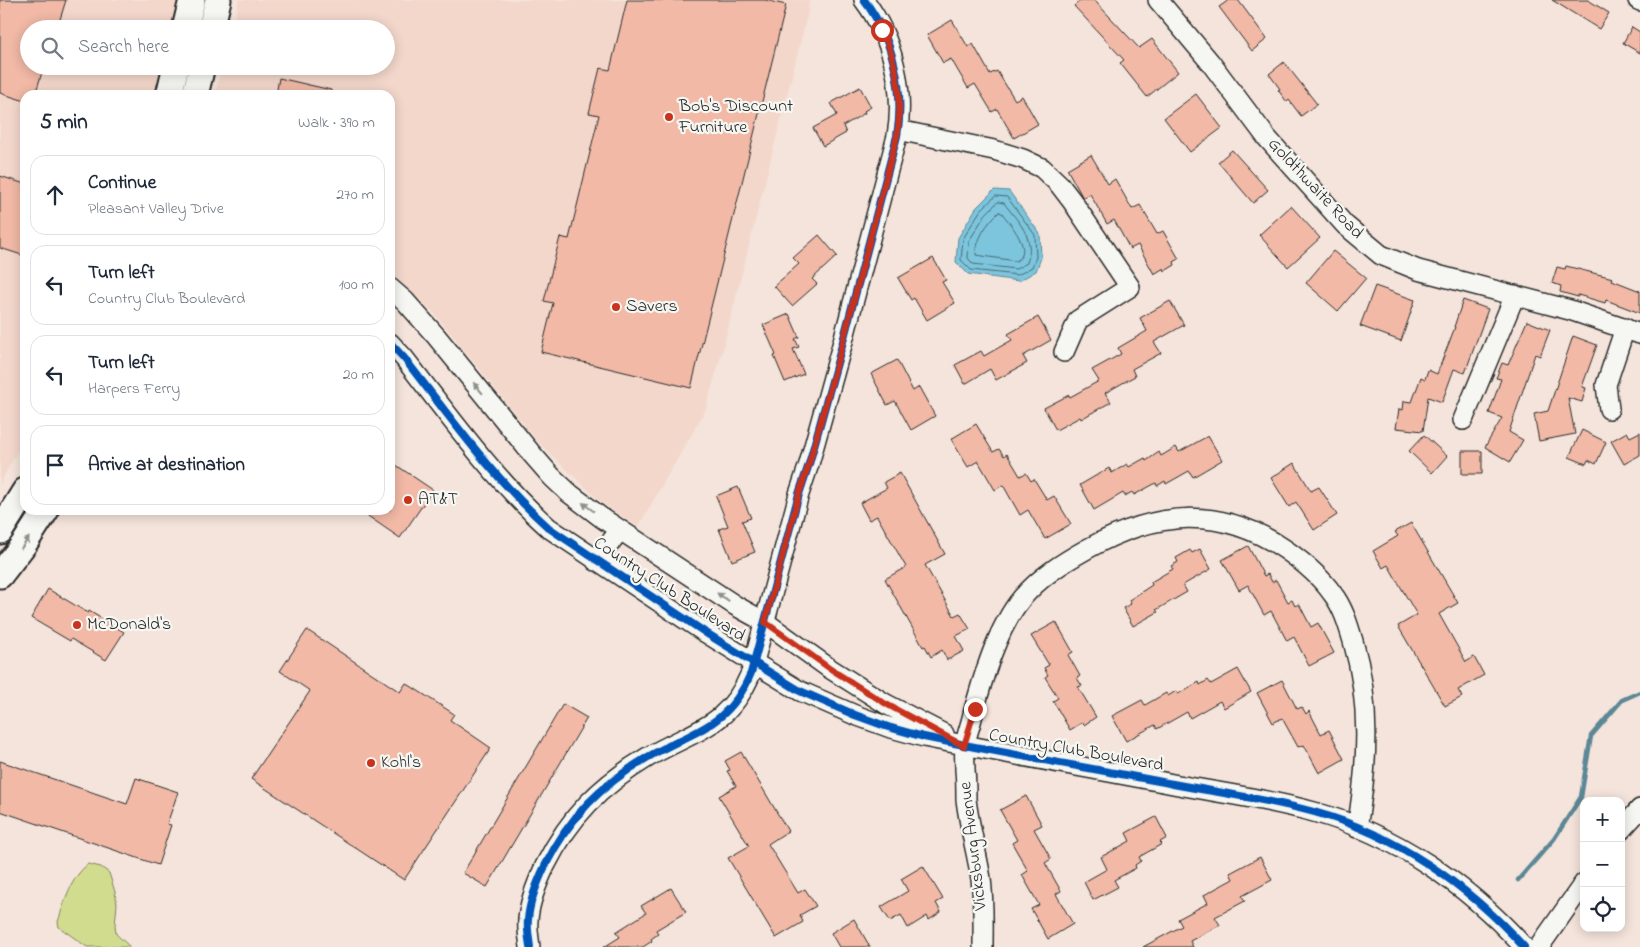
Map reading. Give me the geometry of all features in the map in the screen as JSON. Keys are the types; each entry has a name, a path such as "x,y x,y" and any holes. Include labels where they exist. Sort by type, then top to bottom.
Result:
{"main road":[{"path":"187,20 192,0"},
{"path":"213,20 218,0"},
{"path":"170,90 174,75"},
{"path":"196,90 200,75"},
{"path":"0,531 20,499"},
{"path":"0,575 24,544 43,515"}],"street":[{"path":"530,947 528,921 538,879 576,814 622,774 649,756 682,740 724,715 744,689 754,663 799,494 840,354 898,130 899,99 890,48 875,14 864,0"},
{"name":"Goldthwaite Road","path":"1158,0 1210,62 1267,138 1331,210 1361,240 1381,255 1418,270 1570,310 1632,331"},
{"path":"898,130 984,148 1023,159 1042,168 1059,184 1072,201 1130,287 1078,320 1064,352"},
{"name":"Country Club Boulevard","path":"395,293 436,336 552,477 580,501 620,530 736,606 765,622 829,668 886,704 964,746"},
{"path":"1462,420 1515,295"},
{"path":"1609,410 1606,385 1632,331"},
{"name":"Country Club Boulevard","path":"395,348 495,474 549,528 706,633 800,691 888,728 924,738 1314,812 1357,828 1397,847 1451,880 1498,919 1524,947"},
{"name":"Vicksburg Avenue","path":"983,947 983,894 966,800 964,746 982,684 1008,616 1041,578 1102,541 1142,524 1183,517 1218,521 1249,529 1272,541 1300,560 1332,592 1341,607 1356,654 1363,688 1366,758 1357,828"},
{"path":"596,561 620,530"},
{"path":"1625,826 1640,809"},
{"path":"1539,947 1581,887"}],"shaded area":[{"path":"0,0 178,0 173,20 20,20 20,75 160,75 156,90 20,90 20,446 0,484"},
{"path":"239,0 809,0 808,12 722,352 705,411 638,527 602,503 539,443 434,313 395,278 395,90 216,90 220,75 395,75 395,20 234,20"}],"green space":[{"path":"88,864 101,867 109,873 117,904 116,934 130,947 87,947 59,927 58,922 72,883"}],"water":[{"path":"994,190 1009,191 1040,234 1041,258 1036,271 1019,281 968,274 956,262 958,238 976,208"}],"building":[{"path":"0,0 66,0 60,20 20,20 20,75 41,75 37,90 20,90 20,99 0,93"},
{"path":"627,0 765,0 786,5 691,388 541,352 553,303 544,301 560,237 569,239 599,115 589,113 600,68 610,70"},
{"path":"1081,0 1094,0 1139,48 1152,39 1178,72 1147,97 1120,63 1124,60 1074,6"},
{"path":"1229,0 1238,0 1267,39 1252,51 1219,7"},
{"path":"1552,0 1588,0 1609,13 1599,29"},
{"path":"952,20 968,47 973,44 990,74 997,71 1015,100 1022,96 1038,124 1014,138 997,109 992,112 975,84 968,88 951,59 943,63 927,35"},
{"path":"1632,27 1640,32 1640,53 1623,43"},
{"path":"1284,62 1317,104 1301,116 1289,100 1287,102 1269,74"},
{"path":"279,78 331,90 277,90"},
{"path":"860,87 871,107 864,111 865,113 843,126 846,133 823,146 813,128 837,115 831,103"},
{"path":"1196,94 1222,128 1190,152 1164,118"},
{"path":"1232,150 1268,190 1253,203 1218,162"},
{"path":"1091,155 1108,184 1115,179 1132,209 1140,205 1157,234 1163,231 1179,259 1174,262 1175,265 1165,271 1164,268 1154,274 1138,245 1130,249 1114,220 1107,224 1090,194 1083,198 1067,169"},
{"path":"0,176 20,182 20,254 0,248"},
{"path":"1291,206 1320,238 1288,267 1259,235"},
{"path":"819,235 837,256 812,279 817,284 792,306 774,286 799,264 793,258"},
{"path":"1333,251 1366,278 1338,311 1306,283"},
{"path":"933,258 946,280 942,282 955,303 927,320 914,298 911,300 898,278"},
{"path":"1566,266 1613,278 1612,280 1640,291 1640,313 1606,300 1605,303 1560,292 1561,286 1552,283 1557,267 1565,269"},
{"path":"1375,286 1415,300 1401,341 1360,326"},
{"path":"1463,300 1488,309 1465,373 1454,369 1442,402 1428,397 1423,431 1396,428 1399,409 1403,410 1404,401 1412,402 1421,377 1425,379 1428,370 1437,374"},
{"path":"1170,301 1184,325 1154,342 1161,353 1132,369 1135,376 1105,393 1111,402 1081,419 1080,417 1056,430 1044,408 1069,395 1070,397 1099,381 1092,370 1121,354 1118,348 1147,331 1140,318"},
{"path":"789,314 799,337 795,339 799,347 793,349 804,374 785,382 763,325"},
{"path":"1038,317 1051,340 1023,356 1027,363 996,380 990,369 965,384 955,365 981,351 984,356 1012,340 1008,334"},
{"path":"1527,321 1550,330 1540,356 1535,354 1509,432 1523,440 1510,462 1485,447 1502,418 1489,413 1501,379 1496,378 1502,363 1508,365"},
{"path":"1573,336 1597,345 1582,387 1586,388 1582,402 1568,398 1575,434 1539,441 1534,414 1548,411"},
{"path":"897,360 913,391 919,387 935,416 911,430 895,401 887,405 871,374"},
{"path":"976,424 993,452 999,449 1004,456 1007,454 1020,476 1026,473 1031,481 1034,479 1047,500 1054,496 1071,524 1045,539 1028,510 1020,515 1003,485 995,490 978,461 968,467 951,439"},
{"path":"1582,430 1606,442 1596,464 1588,460 1586,464 1569,457"},
{"path":"1627,432 1630,437 1640,432 1640,455 1624,464 1611,441"},
{"path":"1424,435 1447,456 1432,473 1409,451"},
{"path":"1208,436 1222,460 1193,477 1189,471 1166,484 1165,481 1157,486 1156,483 1134,495 1132,492 1125,496 1123,493 1094,510 1080,485 1109,468 1112,473 1127,464 1129,467 1145,458 1146,461 1159,452 1161,456 1176,447 1179,452"},
{"path":"1462,451 1482,451 1482,474 1462,474"},
{"path":"1294,463 1311,491 1319,487 1337,515 1314,530 1296,502 1289,507 1271,478"},
{"name":"AT&T","path":"395,464 433,490 400,538 366,515 395,515"},
{"path":"900,473 945,554 925,565 954,616 960,613 970,629 956,636 964,651 947,660 942,650 931,657 925,646 923,647 885,579 906,567 877,516 869,520 860,503 887,488 884,482"},
{"path":"738,487 751,518 742,521 755,552 732,561 719,529 728,526 716,496"},
{"path":"1411,523 1458,603 1439,614 1466,662 1474,657 1484,675 1458,690 1462,697 1445,706 1398,626 1417,615 1388,565 1383,568 1373,551 1398,536 1395,532"},
{"path":"1248,546 1264,576 1268,574 1272,582 1276,580 1288,602 1292,600 1295,606 1299,604 1311,627 1318,623 1334,653 1309,666 1294,637 1287,641 1271,611 1264,615 1248,585 1239,590 1222,560"},
{"path":"1200,549 1211,569 1183,585 1187,592 1133,626 1123,608 1131,604 1129,600 1152,585 1151,582 1173,569 1171,566 1178,562 1176,558 1190,550 1192,553"},
{"path":"48,589 124,632 106,660 31,618"},
{"path":"1056,622 1073,652 1068,655 1080,676 1077,678 1082,686 1078,687 1096,717 1084,725 1083,722 1070,730 1053,701 1058,698 1045,677 1048,675 1044,668 1049,665 1031,636"},
{"name":"Kohl's","path":"307,630 400,692 406,683 454,714 450,720 491,748 404,880 251,779 310,691 280,671"},
{"path":"1238,669 1251,692 1224,708 1220,701 1190,718 1187,712 1157,729 1155,725 1126,741 1112,716 1142,700 1145,705 1166,693 1168,696 1176,691 1178,694 1199,682 1200,685 1208,680 1211,684"},
{"path":"1282,680 1297,709 1302,707 1306,714 1309,711 1321,734 1329,730 1344,759 1319,773 1304,745 1298,747 1282,718 1273,723 1257,693"},
{"path":"563,704 587,718 487,887 463,873"},
{"path":"741,752 788,831 768,844 798,893 805,889 816,906 800,915 803,922 776,938 728,858 749,846 719,796 736,786 727,771 730,770 725,761"},
{"path":"0,761 127,804 136,778 178,792 167,824 171,825 158,865 0,811"},
{"path":"1026,796 1042,825 1034,829 1051,859 1045,863 1061,891 1056,894 1073,924 1048,939 1031,909 1039,905 1022,875 1028,871 1012,843 1017,840 1000,810"},
{"path":"1156,817 1167,838 1160,842 1162,844 1139,857 1141,861 1135,865 1136,868 1114,880 1118,887 1093,900 1084,882 1107,869 1101,857 1130,841 1126,833"},
{"path":"1260,857 1272,880 1242,896 1245,901 1215,917 1220,925 1190,941 1193,947 1143,947 1182,926 1178,919 1208,903 1204,895 1233,879 1230,873"},
{"path":"923,866 943,899 936,903 941,912 929,920 927,916 908,928 901,915 890,921 881,907 908,891 901,879"},
{"path":"671,888 686,912 656,930 658,934 643,947 604,947 620,937 616,932 646,913 641,906"},
{"path":"854,919 870,947 839,947 831,933"}],"waterway":[{"path":"1518,880 1554,839 1581,797 1591,736 1622,700 1640,692"}],"cycle path":[{"path":"530,947 528,923 534,893 545,866 576,817 615,779 648,757 695,733 720,717 732,706 751,673 799,494 842,345 897,136 899,101 894,65 883,31 864,0"},
{"path":"395,348 455,425 509,489 549,528 706,633 800,691 855,715 924,737 1297,807 1344,822 1401,848 1454,883 1502,924 1524,947"}],"place":[{"name":"Bob's Discount Furniture","path":"669,117"},
{"name":"Savers","path":"616,307"},
{"name":"AT&T","path":"408,500"},
{"name":"McDonald's","path":"77,625"},
{"name":"Kohl's","path":"371,763"}],"route":[{"path":"882,30 890,48 899,99 900,119 897,136 842,345 799,494 765,622 829,668 886,704 964,746 975,709"}]}
